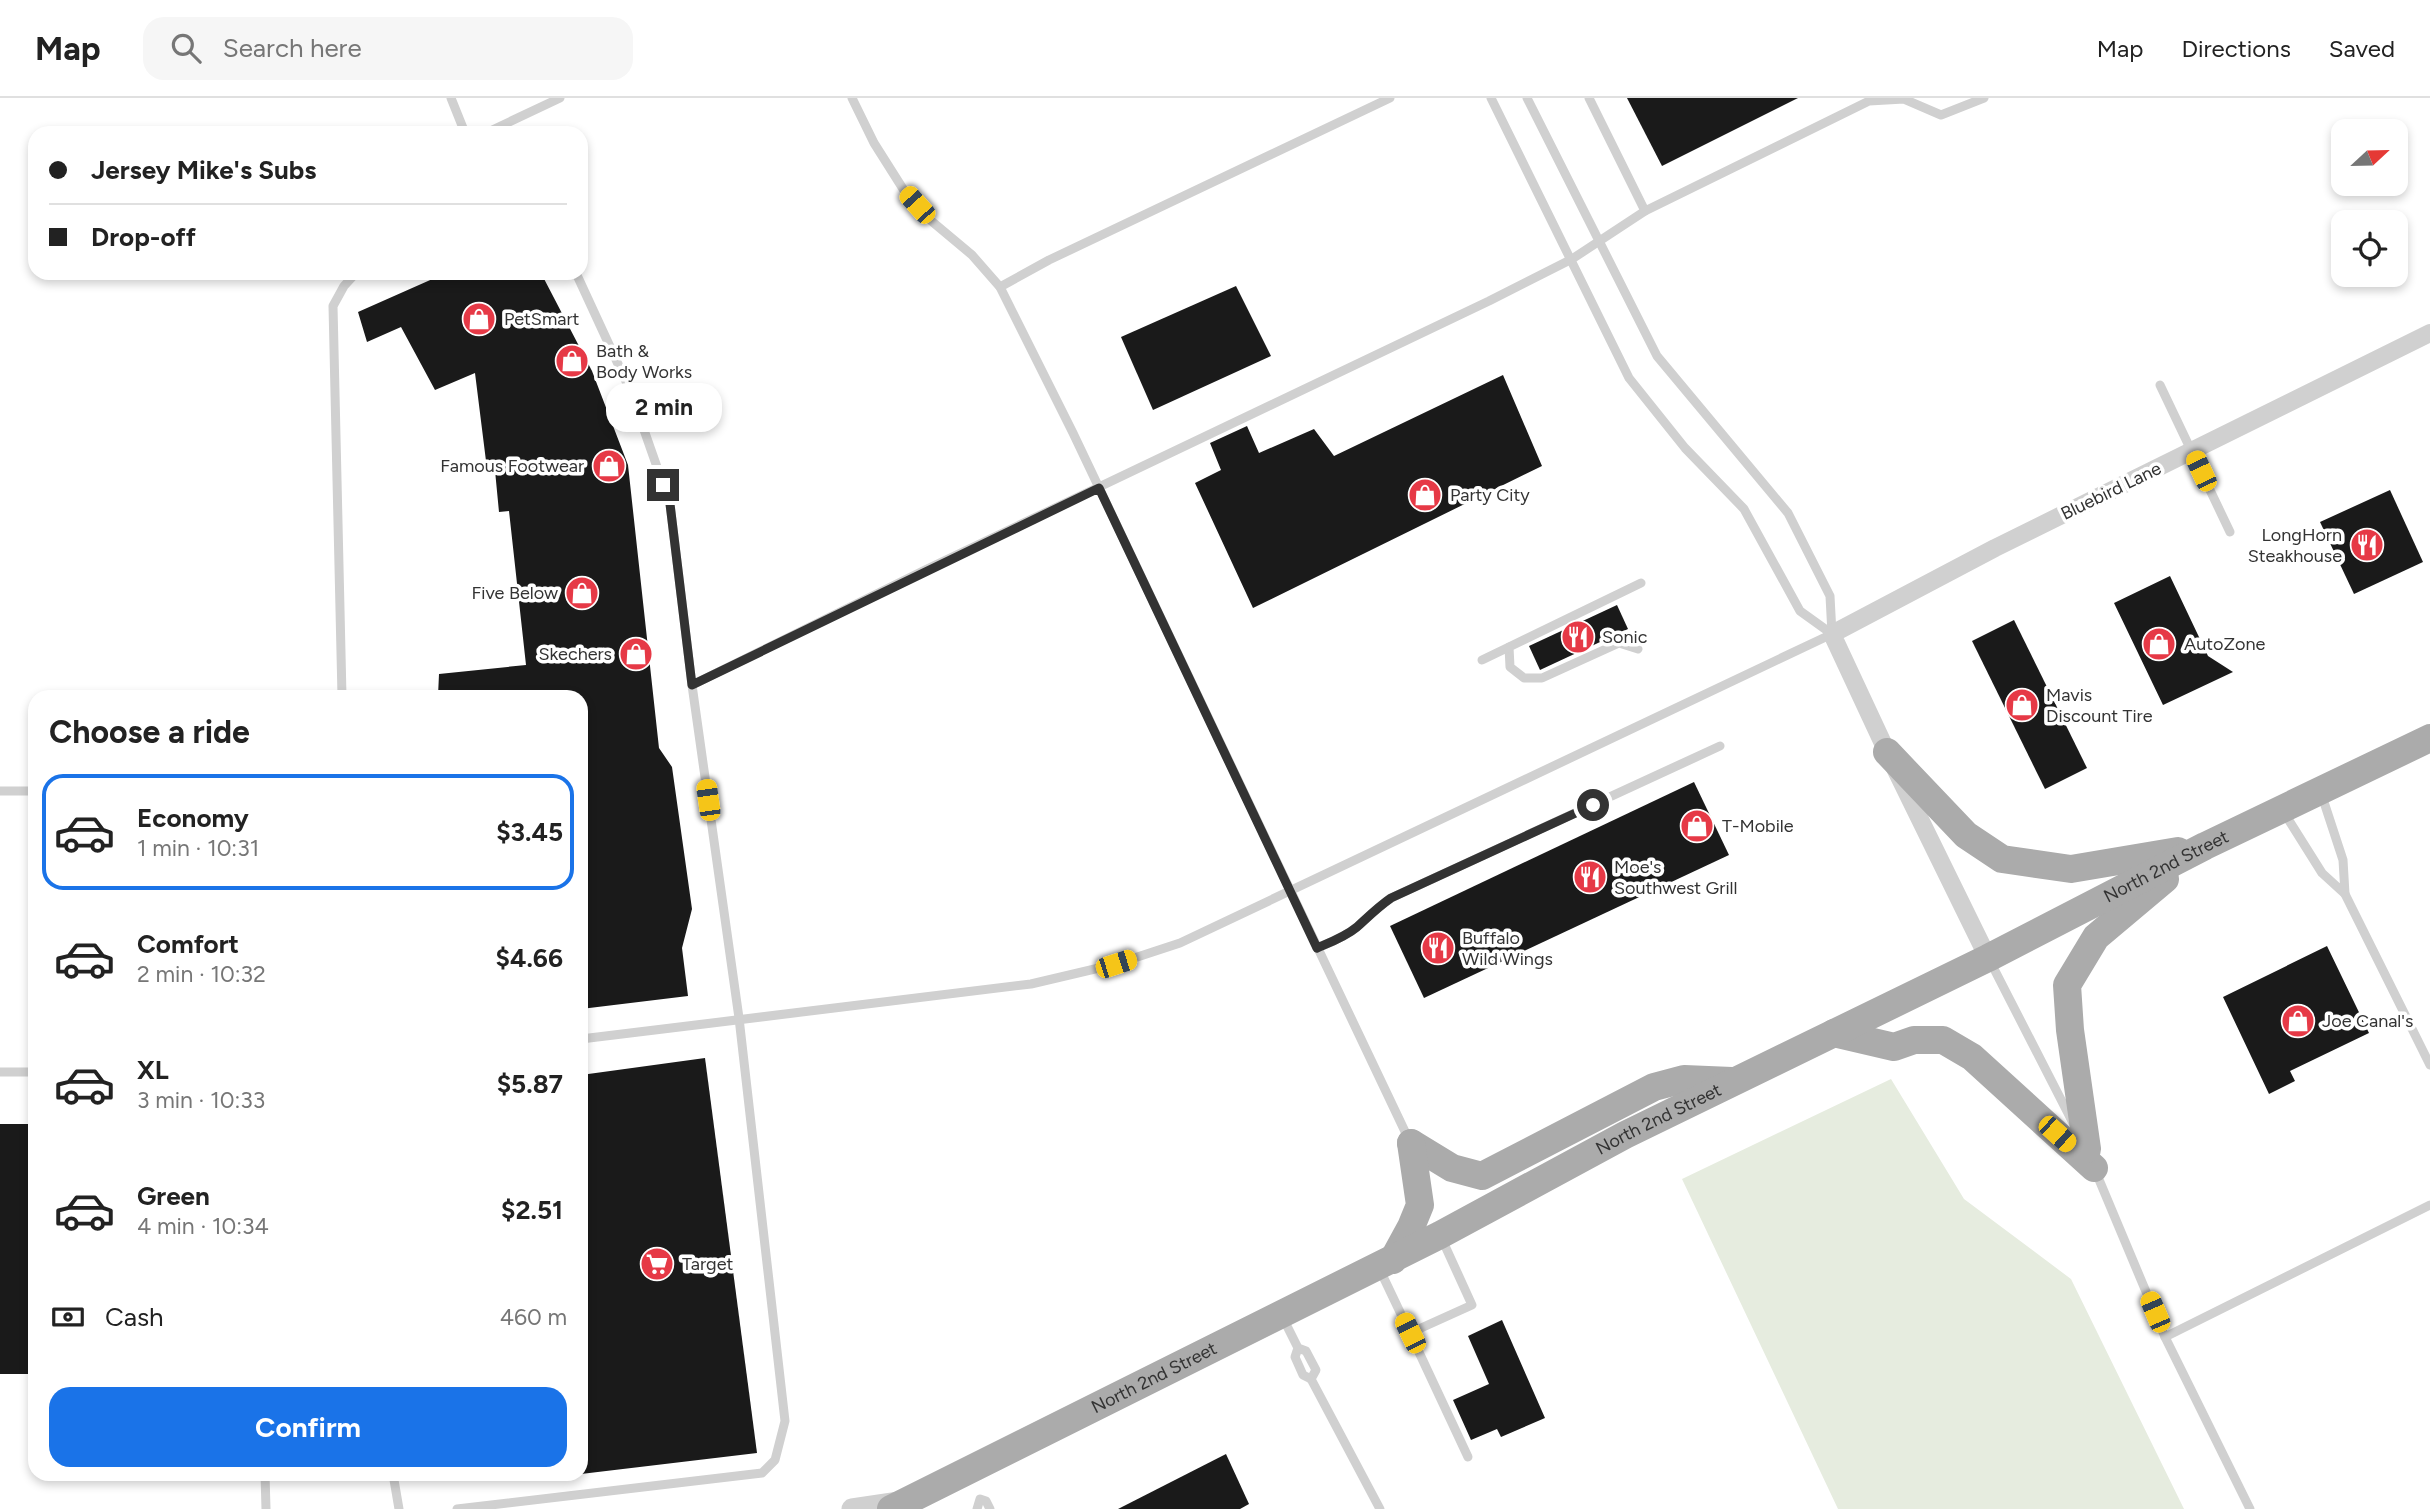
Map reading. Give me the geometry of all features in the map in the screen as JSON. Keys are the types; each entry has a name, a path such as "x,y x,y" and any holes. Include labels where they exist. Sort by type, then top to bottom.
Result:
{"main road":[{"name":"North 2nd Street","path":"899,1505 1440,1236 1625,1135 1988,958 2204,846 2430,738"},
{"path":"1886,752 1966,835 2003,859 2071,869 2204,846"},
{"path":"2090,1159 2070,1030 2067,985 2096,937 2204,846"},
{"path":"1834,1033 1894,1047 1914,1040 1943,1040 1972,1057 2090,1159"},
{"path":"1411,1143 1452,1168 1482,1176 1654,1087 1684,1079 1735,1081"},
{"path":"1386,1263 1411,1227 1420,1205 1411,1143"}],"street":[{"name":"Bluebird Lane","path":"1832,634 1995,548 2430,333"},
{"path":"1832,634 1886,752 1988,958"},
{"path":"852,1509 899,1505"}],"lane":[{"path":"451,98 462,126"},
{"path":"511,126 559,98"},
{"path":"852,98 874,143 905,192 929,219 972,255 1000,288 1099,488 1411,1143"},
{"path":"1000,288 1049,260 1390,98"},
{"path":"1491,98 1629,378 1685,448 1744,509 1800,611 1832,634"},
{"path":"1527,98 1657,356 1788,513 1830,596 1832,634"},
{"path":"1589,98 1645,211"},
{"path":"692,685 1489,301 1572,259 1645,211 1869,101 1904,99 1941,115 1984,98"},
{"path":"342,690 333,306 350,280"},
{"path":"457,1509 762,1473 775,1460 785,1420 739,1018 692,685 670,504 630,390 579,280"},
{"path":"2160,384 2230,532"},
{"path":"1482,660 1641,583"},
{"path":"588,1038 1031,984 1116,964 1180,943 1832,634"},
{"path":"1509,648 1510,667 1524,678 1542,678 1619,643 1638,649"},
{"path":"1317,948 1350,932 1370,912 1391,898 1720,746"},
{"path":"0,791 28,791"},
{"path":"2321,792 2343,860 2345,894"},
{"path":"2282,809 2322,873 2345,894 2430,1065"},
{"path":"1988,958 2090,1159 2165,1337 2250,1509"},
{"path":"0,1072 28,1072"},
{"path":"2165,1337 2430,1205"},
{"path":"1410,1333 1472,1305 1440,1236"},
{"path":"1386,1263 1410,1333 1468,1457"},
{"path":"1282,1314 1298,1348 1294,1357 1303,1375 1311,1379 1380,1509"},
{"path":"265,1481 266,1509"},
{"path":"394,1481 399,1509"},
{"path":"977,1509 980,1499 986,1501 990,1509"}],"shaded area":[{"path":"1891,1079 1964,1199 2071,1279 2184,1509 1838,1509 1682,1179"}],"building":[{"path":"1627,98 1798,98 1662,166"},
{"path":"430,280 545,280 592,371 628,465 659,748 672,767 692,909 682,948 688,996 588,1008 588,690 438,690 439,674 526,665 509,511 499,512 494,460 486,461 475,373 435,390 401,327 367,342 358,312"},
{"path":"1236,286 1271,356 1153,410 1121,337"},
{"path":"1503,375 1542,466 1253,608 1195,483 1221,470 1210,443 1247,426 1259,453 1314,429 1334,456"},
{"path":"2390,490 2423,562 2354,594 2320,522"},
{"path":"2170,576 2208,656 2233,672 2163,705 2114,603"},
{"name":"Sonic","path":"1617,605 1628,629 1540,670 1529,646"},
{"path":"2014,620 2087,768 2045,789 1972,641"},
{"path":"1694,782 1729,855 1424,998 1390,926"},
{"path":"2327,946 2369,1033 2290,1071 2295,1081 2269,1094 2223,997"},
{"name":"Target","path":"705,1058 757,1453 588,1473 588,1074"},
{"path":"0,1124 28,1124 28,1374 0,1374"},
{"path":"1502,1320 1545,1418 1501,1437 1497,1429 1471,1440 1453,1400 1489,1384 1468,1336"},
{"path":"1226,1454 1249,1504 1240,1509 1118,1509"}],"place":[{"name":"PetSmart","path":"479,319"},
{"name":"Bath & Body Works","path":"572,361"},
{"name":"Famous Footwear","path":"609,466"},
{"name":"Party City","path":"1425,495"},
{"name":"LongHorn Steakhouse","path":"2367,545"},
{"name":"Five Below","path":"582,593"},
{"name":"Sonic","path":"1578,637"},
{"name":"AutoZone","path":"2159,644"},
{"name":"Skechers","path":"636,654"},
{"name":"Mavis Discount Tire","path":"2022,705"},
{"name":"T-Mobile","path":"1697,826"},
{"name":"Moe's Southwest Grill","path":"1590,877"},
{"name":"Buffalo Wild Wings","path":"1438,948"},
{"name":"Joe Canal's","path":"2298,1021"},
{"name":"Target","path":"657,1264"}],"route":[{"path":"663,485 670,504 692,685 1099,488 1317,948 1342,937 1370,912 1391,898 1593,805"}]}
